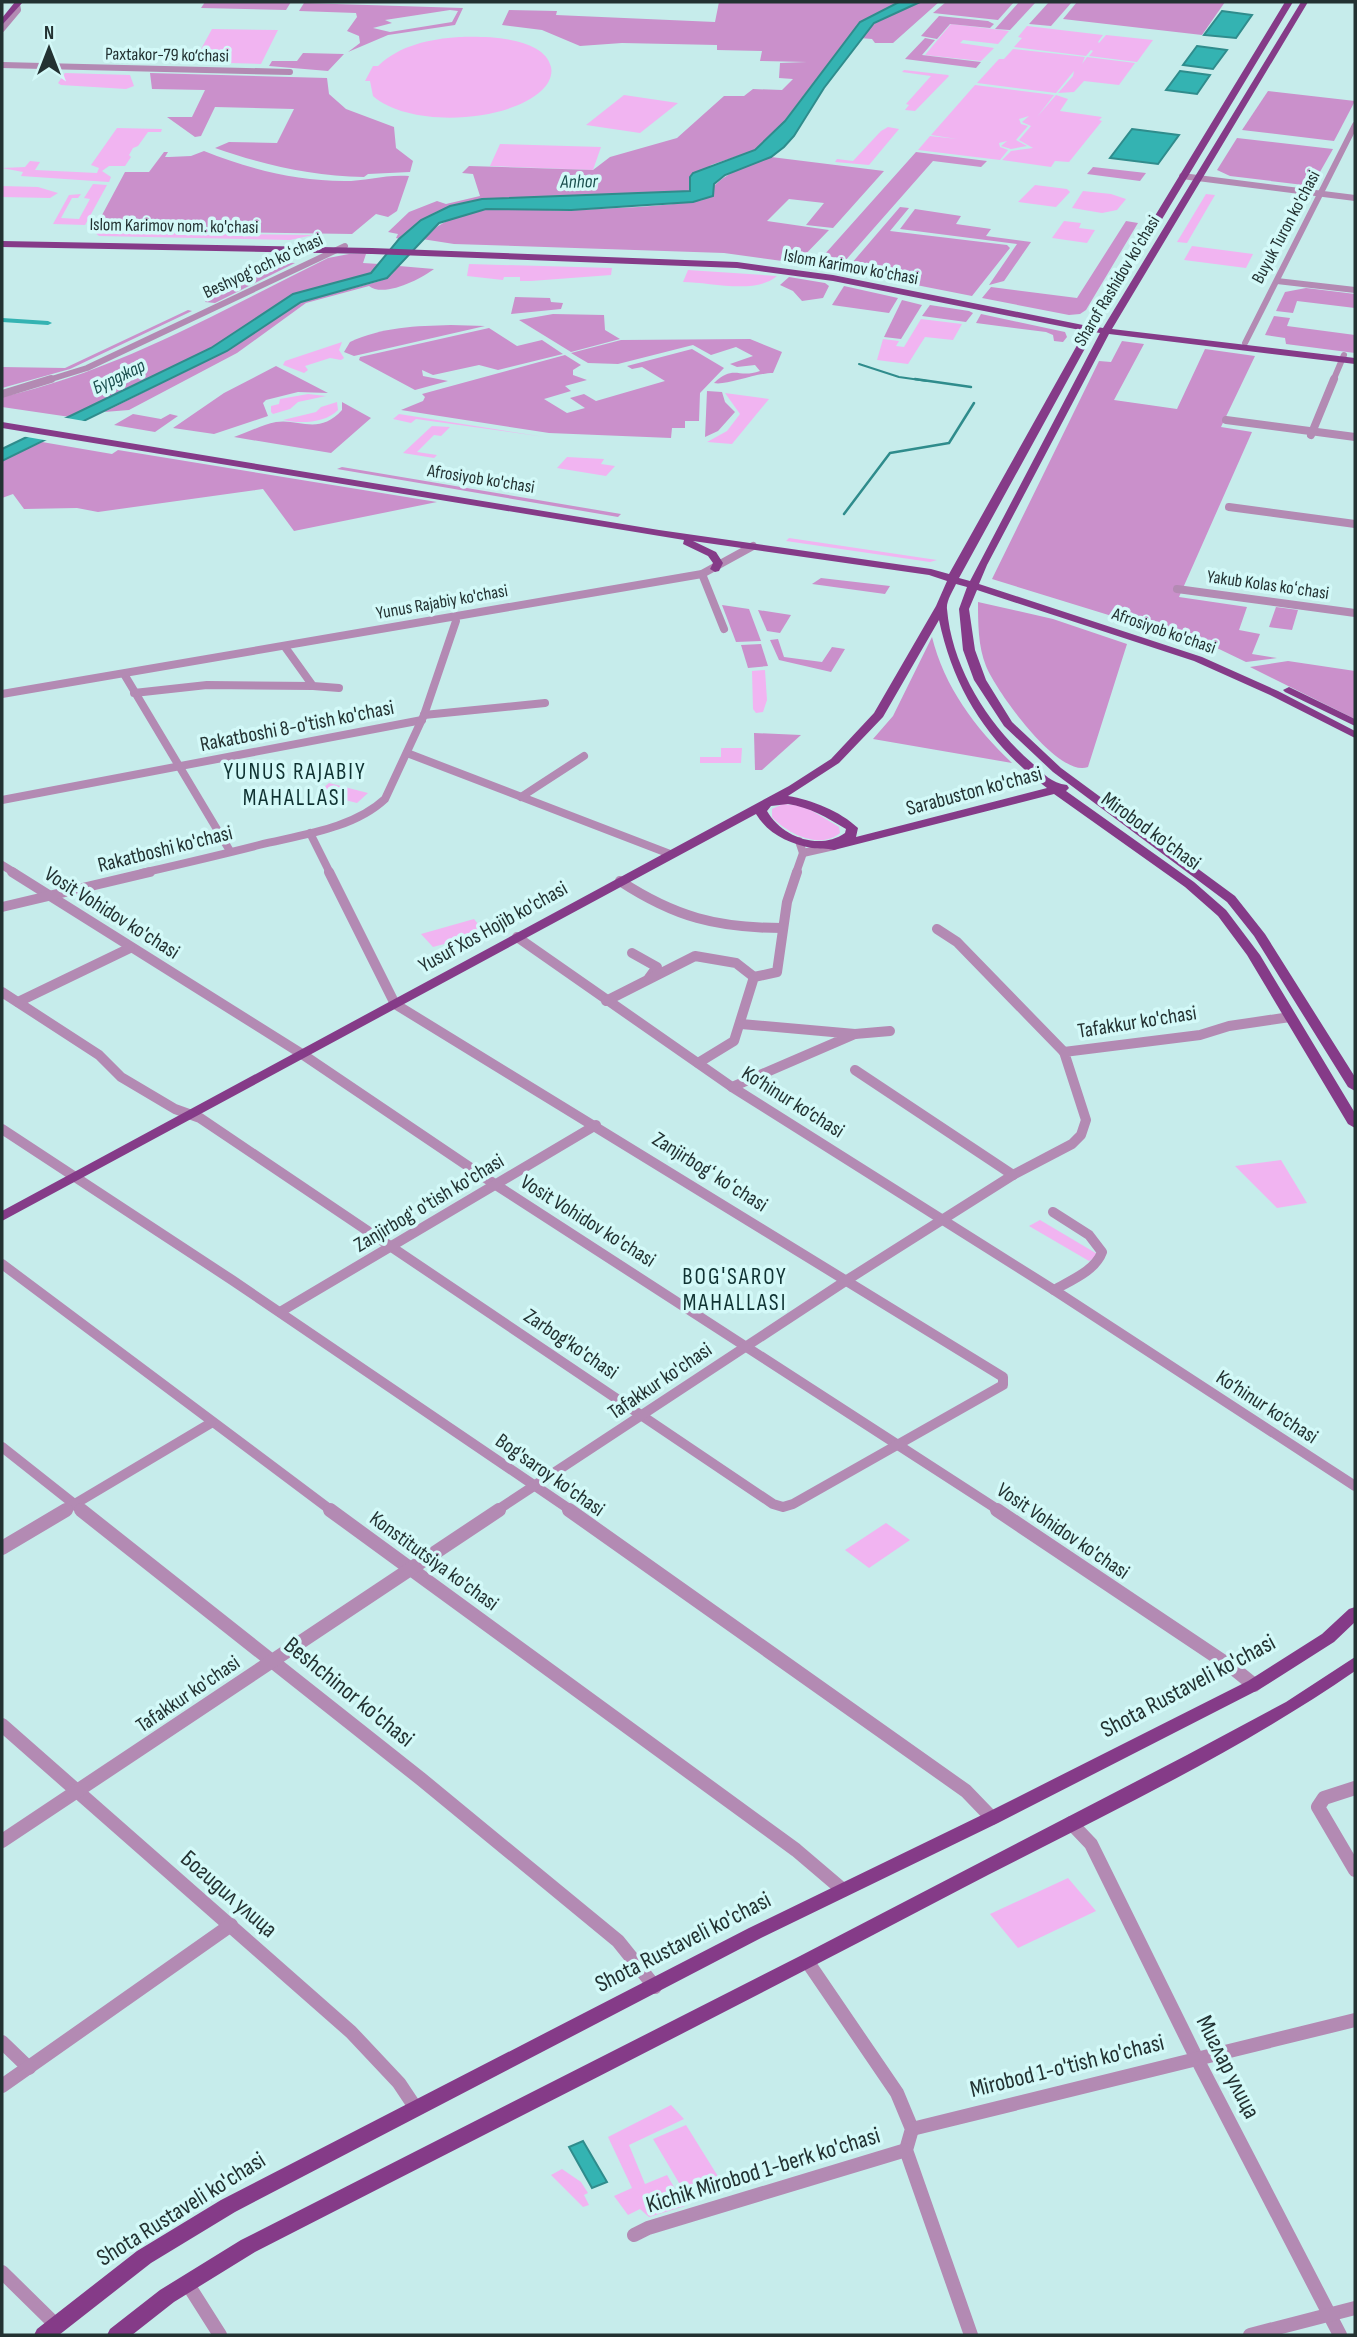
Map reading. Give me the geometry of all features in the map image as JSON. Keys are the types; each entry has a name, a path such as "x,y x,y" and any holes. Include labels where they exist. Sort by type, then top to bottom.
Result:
{"main road":[{"name":"Sharof Rashidov ko'chasi","path":"956,570 1091,326 1289,2"},
{"name":"Sharof Rashidov ko'chasi","path":"975,582 1108,329 1305,2"},
{"path":"2,23 11,4"},
{"path":"1258,52 1275,53"},
{"name":"Islom Karimov nom. ko'chasi","path":"2,238 21,242"},
{"name":"Islom Karimov nom. ko'chasi","path":"2,244 157,244 337,249"},
{"name":"Islom Karimov nom. ko'chasi","path":"157,244 337,249"},
{"name":"Islom Karimov ko'chasi","path":"337,249 694,262 801,270 1108,329 1349,358"},
{"name":"Islom Karimov ko'chasi","path":"801,270 1049,321 1091,326"},
{"path":"1049,321 1074,331 1080,346"},
{"name":"Islom Karimov ko'chasi","path":"1108,329 1245,343 1349,358"},
{"name":"Afrosiyob ko'chasi","path":"2,417 24,424 659,533 956,570 975,582 1027,604 1198,659 1274,693 1355,735"},
{"name":"Afrosiyob ko'chasi","path":"2,425 24,424"},
{"name":"Afrosiyob ko'chasi","path":"88,435 754,544"},
{"path":"659,533 712,554 718,562 715,569"},
{"path":"934,569 956,570 982,565"},
{"path":"941,606 956,570"},
{"name":"Afrosiyob ko'chasi","path":"975,582 1199,650 1355,723"},
{"name":"Mirobod ko'chasi","path":"975,582 964,609 969,650 991,700 1028,744 1076,784 1231,899 1259,934 1355,1087"},
{"path":"964,609 971,601 981,598 1027,604"},
{"name":"Mirobod ko'chasi","path":"941,606 949,651 973,705 1015,756 1192,886 1215,906 1241,936 1355,1124"},
{"name":"Yusuf Xos Hojib ko'chasi","path":"2,1217 828,767 870,726 941,606"},
{"name":"Sarabuston ko'chasi","path":"834,846 1076,784"},
{"name":"Sarabuston ko'chasi","path":"766,803 788,800 804,803 866,834 881,835"},
{"path":"766,803 761,814 801,847 834,846 852,835 852,828"},
{"path":"719,827 746,822 775,827"},
{"name":"Shota Rustaveli ko'chasi","path":"50,2330 123,2273 183,2233 415,2107 1254,1685 1328,1638 1355,1613"},
{"path":"117,2335 187,2283 248,2246 807,1962 1071,1823 1292,1706 1355,1663"}],"street":[{"path":"2,29 18,10 11,4"},
{"name":"Paxtakor-79 ko‘chasi","path":"2,65 290,72"},
{"name":"Buyuk Turon ko'chasi","path":"1245,343 1355,125"},
{"path":"1182,176 1355,198"},
{"name":"Beshyogʻoch koʻchasi","path":"2,392 87,368 337,249"},
{"path":"1277,281 1355,290"},
{"path":"1311,433 1328,393 1349,358"},
{"path":"1226,420 1355,437"},
{"path":"1228,507 1355,524"},
{"name":"Yunus Rajabiy ko'chasi","path":"2,694 702,574 715,569 754,544"},
{"path":"702,574 724,629"},
{"name":"Yakub Kolas koʻchasi","path":"1177,589 1355,613"},
{"name":"Rakatboshi ko'chasi","path":"2,907 230,850 310,833 359,816 382,803 423,717 456,621 454,617"},
{"path":"285,647 313,686"},
{"name":"Rakatboshi 8-o'tish ko'chasi","path":"124,674 230,850"},
{"path":"134,692 207,685 339,688"},
{"name":"Rakatboshi 8-o'tish ko'chasi","path":"2,800 423,717 545,703"},
{"path":"407,753 670,854"},
{"path":"521,797 584,756"},
{"path":"310,833 394,1004"},
{"path":"754,977 777,972 782,928 801,847"},
{"name":"Vosit Vohidov ko'chasi","path":"2,865 302,1054 496,1185 901,1445 1233,1668 1254,1685"},
{"path":"620,881 641,896 688,919 744,929 782,928"},
{"path":"937,929 957,942 1064,1052"},
{"name":"Ko‘hinur ko‘chasi","path":"517,937 732,1087 943,1218 1355,1486"},
{"path":"18,1002 130,948"},
{"path":"632,953 657,967 648,980"},
{"path":"606,1001 695,956 736,963 754,977"},
{"path":"698,1063 734,1041 754,977"},
{"name":"Zarbog'ko'chasi","path":"2,992 99,1055 121,1076 200,1118 773,1504 783,1507 793,1504 901,1445 1003,1385 1006,1381 1003,1377"},
{"name":"Zanjirbogʻ koʻchasi","path":"394,1004 596,1125 1003,1377"},
{"name":"Tafakkur ko'chasi","path":"2,1841 847,1280 1013,1175 1072,1144 1083,1131 1086,1120 1064,1052 1200,1035 1229,1026 1290,1017"},
{"path":"741,1024 855,1034 890,1031"},
{"path":"732,1087 855,1034"},
{"path":"855,1070 1013,1175"},
{"name":"Zanjirbog' o'tish ko'chasi","path":"280,1312 394,1247 596,1125"},
{"name":"Bog'saroy ko'chasi","path":"2,1129 280,1312 535,1488 902,1744 966,1791 992,1818"},
{"path":"1053,1212 1094,1238 1102,1247 1103,1256 1096,1266 1054,1290"},
{"name":"Konstitutsiya ko'chasi","path":"2,1264 211,1423 796,1850 843,1890"},
{"path":"2,1548 211,1423"},
{"name":"Beshchinor ko'chasi","path":"2,1447 272,1660 618,1941 655,1987"},
{"name":"Богидил улица","path":"2,1725 363,2043 415,2107"},
{"path":"1355,1788 1324,1798 1318,1807 1355,1870"},
{"name":"Миглар улица","path":"1071,1823 1091,1844 1196,2057 1340,2335"},
{"path":"2,2086 231,1925"},
{"path":"807,1962 897,2093 912,2129 906,2150 971,2335"},
{"name":"Mirobod 1-o'tish ko'chasi","path":"912,2129 1355,2020"},
{"path":"2,2042 29,2068"},
{"name":"Kichik Mirobod 1-berk ko'chasi","path":"634,2235 648,2228 906,2150"},
{"path":"2,2272 50,2330"},
{"path":"187,2283 220,2335"},
{"path":"1250,2335 1355,2308"}],"shaded area":[{"path":"205,2 291,2 286,10 201,8"},
{"path":"719,2 899,2 860,22 775,133 755,150 711,165 692,185 690,191 482,199 438,211 421,220 399,239 396,238 398,234 388,232 409,212 437,201 446,204 480,196 473,174 462,173 469,166 593,170 610,157 677,138 724,96 744,96 753,89 782,90 793,79 779,78 780,63 807,62 760,61 762,51 717,50 717,45 622,43 580,46 542,30 502,25 509,10 557,11 556,15 715,22"},
{"path":"920,2 939,2 893,43 875,43 872,39 860,38 879,19"},
{"path":"946,2 1014,2 998,20 933,13"},
{"path":"1019,2 1036,2 1010,30 995,29"},
{"path":"1049,2 1072,2 1051,26 1029,24"},
{"path":"1077,2 1225,2 1202,35 1063,19"},
{"path":"304,3 463,8 455,25 388,35 348,52 360,43 359,36 347,31 357,17 356,13 299,11","holes":["458,11 452,22 390,32 373,28 392,23 385,20"]},
{"path":"939,16 988,21 994,24 990,28 950,24 937,39 921,36"},
{"path":"951,24 1009,31 998,44 963,40 960,43 994,48 981,61 925,55"},
{"path":"1027,26 1103,35 1099,43 1106,35 1153,40 1137,62 1089,56 1093,51 1091,50 1086,56 1014,47"},
{"path":"212,29 278,30 261,64 194,62"},
{"path":"459,37 511,40 537,49 546,57 551,67 546,86 525,102 505,110 457,118 410,113 389,106 373,96 370,81 365,81 373,66 378,66 396,53 416,44"},
{"path":"925,38 935,40 922,55 981,62 976,68 905,59"},
{"path":"1013,49 1085,57 1082,64 1087,57 1135,63 1119,85 1084,81 1074,92 1058,93 1073,76 1074,71 1056,93 977,83 999,59 1004,59"},
{"path":"303,53 344,54 328,71 269,66 272,61 297,61"},
{"path":"904,70 949,76 915,111 905,110 909,105 906,104 931,76 902,72"},
{"path":"65,73 130,75 134,86 126,89 61,85 58,83"},
{"path":"150,73 327,78 329,94 346,109 394,127 396,148 413,161 410,172 368,174 364,177 306,172 252,160 215,148 229,142 277,143 294,109 215,107 201,136 195,137 167,117 192,117 205,90 152,89"},
{"path":"975,85 1054,95 1037,117 1056,95 1068,99 1060,111 1102,117 1099,120 1102,121 1069,162 1055,161 1051,167 1002,160 1011,151 1033,148 1019,140 1031,126 1022,122 1029,116 1019,119 1021,124 1028,126 1016,140 1027,146 1011,149 1001,146 1007,141 999,143 1000,147 1008,150 1000,160 918,150 930,136 957,139 931,135"},
{"path":"1268,91 1355,101 1334,141 1242,130"},
{"path":"624,95 678,103 640,133 586,125"},
{"path":"888,127 899,129 869,165 835,162 837,159 853,161"},
{"path":"117,128 162,129 161,132 148,132 138,146 133,148 125,166 109,166 102,171 111,177 109,182 21,176 23,172 2,168 25,167 30,161 40,162 35,170 97,173 99,168 91,165"},
{"path":"1237,138 1333,149 1312,186 1230,176 1217,170"},
{"path":"500,144 601,147 593,170 490,166"},
{"path":"204,151 255,168 308,179 344,181 409,176 397,211 388,217 376,214 352,234 94,230 125,172 149,172 164,152 168,152 165,157 169,157 191,156"},
{"path":"916,152 987,161 981,167 933,161 837,270 817,267 816,264"},
{"path":"771,157 884,171 833,228 806,225 824,203 789,199 767,221 829,230 797,263 724,253 454,244 422,239 439,226 475,212 623,208 703,200 725,177"},
{"path":"1093,167 1146,173 1140,181 1087,174"},
{"path":"93,184 107,185 85,225 53,224 69,195 81,194 78,198 72,198 61,218 79,219 90,199 84,198"},
{"path":"1035,185 1067,189 1070,192 1056,207 1018,202"},
{"path":"2,186 38,187 58,193 50,198 2,197"},
{"path":"1083,191 1111,194 1126,199 1117,210 1102,213 1072,208"},
{"path":"1206,194 1215,195 1187,243 1177,242"},
{"path":"900,207 909,208 890,231 1007,245 1010,248 972,296 845,271"},
{"path":"915,209 961,216 956,224 991,229 986,236 1031,242 1004,281 989,285 1017,244 900,229"},
{"path":"1064,221 1081,223 1079,228 1095,230 1087,243 1052,238"},
{"path":"1126,221 1138,223 1086,310 1080,314 1069,315 982,298 991,287 1077,298"},
{"path":"94,232 313,235 290,240 99,236"},
{"path":"1192,246 1253,254 1246,268 1184,260"},
{"path":"366,254 363,263 379,264 371,273 362,277 293,294 211,348 70,417 2,407 2,397 87,372 169,337 328,258"},
{"path":"264,262 295,263 215,303 205,302 222,284 242,277 247,266 261,267"},
{"path":"469,264 612,268 611,275 520,281 520,277 504,277 503,280 467,276"},
{"path":"399,266 434,269 393,289 376,289 369,286 306,303 237,353 129,410 104,412 227,351 301,302 380,281 391,275"},
{"path":"688,270 777,276 757,285 732,286 683,282"},
{"path":"789,277 829,286 823,298 802,301 793,291 780,285"},
{"path":"844,286 898,298 889,313 832,305"},
{"path":"1306,288 1355,294 1355,308 1297,301 1293,313 1276,311 1285,292"},
{"path":"515,297 550,298 551,302 563,303 561,309 511,314"},
{"path":"902,300 922,305 901,339 884,337"},
{"path":"930,305 973,313 966,322 922,316"},
{"path":"188,310 192,311 70,369 2,388 2,367 65,368"},
{"path":"553,314 604,315 605,330 620,339 571,352 519,320"},
{"path":"981,314 1065,332 1067,337 1063,342 1054,341 1053,335 1046,332 976,323"},
{"path":"1274,316 1290,318 1287,326 1355,335 1355,353 1286,344 1285,338 1265,335"},
{"path":"921,319 962,324 953,340 925,337 908,364 877,360 883,339 899,341 896,346 904,347"},
{"path":"451,325 485,326 354,356 344,352 350,342 374,333"},
{"path":"489,328 517,346 542,340 563,354 498,370 479,365 433,375 422,370 423,376 448,381 415,390 359,360 360,357"},
{"path":"750,339 782,352 773,373 719,383 714,383 727,374 760,371 755,365 737,367 730,364 753,356 736,347 711,355 693,345 618,364 588,363 571,353 621,340"},
{"path":"1122,341 1144,344 1114,400 1177,409 1205,349 1255,356 1221,427 1252,432 1179,597 1247,607 1239,630 1260,634 1252,654 1277,658 1246,662 1219,649 992,579 1099,361 1111,362"},
{"path":"342,342 339,350 344,358 341,360 330,358 305,366 308,370 304,373 283,365 285,361"},
{"path":"692,349 724,368 700,393 699,421 685,421 685,428 672,428 671,438 549,433 401,410 423,401 425,397 422,394 565,355 581,365 573,370 573,375 587,380 565,386 571,391 544,399 567,413 585,408 570,398 584,394 596,401 665,381 642,367 632,369 627,366"},
{"path":"276,366 328,393 298,392 266,400 263,403 268,416 214,434 173,428 224,393"},
{"path":"707,391 722,392 725,402 735,412 718,431 705,437"},
{"path":"725,393 769,399 732,444 707,442 727,431 740,414"},
{"path":"308,394 326,396 298,402 290,409 273,414 271,412 271,406 279,404 280,399"},
{"path":"337,402 338,410 327,418 305,422 283,420 316,412 321,407"},
{"path":"342,402 371,418 331,453 234,437 276,422 325,422 342,410"},
{"path":"133,414 161,419 170,414 178,416 155,432 114,425"},
{"path":"399,414 545,437 416,419 411,423 393,419"},
{"path":"432,426 450,427 441,436 434,435 417,452 437,455 434,458 403,453"},
{"path":"42,442 112,454 118,450 437,502 294,531 263,489 98,512 77,508 24,509 13,494 2,498 2,461"},
{"path":"567,457 604,459 601,464 615,466 606,476 557,468"},
{"path":"342,467 621,514 618,517 337,469"},
{"path":"789,538 937,560 930,562 786,541"},
{"path":"821,578 890,586 885,594 812,584"},
{"path":"978,602 1053,619 1127,644 1088,767 1076,767 1061,760 1030,730 1002,694 983,659"},
{"path":"722,605 749,609 761,641 736,642"},
{"path":"1276,607 1298,610 1292,630 1269,627"},
{"path":"758,610 791,615 780,633 767,631"},
{"path":"932,637 944,672 963,705 1012,763 873,739 893,716"},
{"path":"778,639 784,657 822,662 832,647 845,649 831,672 779,660 770,640"},
{"path":"761,644 768,666 748,668 741,645"},
{"path":"1288,661 1355,671 1355,719 1250,667"},
{"path":"765,670 767,700 763,712 756,713 753,709 752,671"},
{"path":"754,733 801,735 762,770 755,770"},
{"path":"721,748 742,748 741,763 700,763 700,757 721,757"},
{"path":"329,783 368,793 357,803 317,793"},
{"path":"783,804 804,806 839,827 840,833 823,840 795,834 772,817 772,809"},
{"path":"474,919 485,933 433,947 421,934"},
{"path":"1281,1160 1307,1203 1277,1208 1235,1166"},
{"path":"1040,1220 1099,1255 1089,1261 1029,1226"},
{"path":"886,1523 910,1540 869,1568 845,1550"},
{"path":"1068,1878 1096,1911 1018,1948 990,1914"},
{"path":"671,2105 684,2119 629,2145 645,2184 667,2175 685,2206 649,2217 640,2209 628,2215 614,2196 632,2188 608,2137"},
{"path":"686,2125 719,2178 685,2193 653,2139"},
{"path":"562,2169 581,2182 588,2193 584,2195 589,2205 583,2207 551,2175"}],"water":[{"name":"Anhor","path":"899,2 920,2 874,23 824,88 794,136 784,147 771,157 725,175 714,184 713,196 693,202 571,210 486,209 439,223 387,278 301,302 227,351 2,461 2,449 211,348 293,294 371,273 399,239 421,220 450,206 482,199 690,191 690,177 693,173 755,150 785,121 860,22"},
{"path":"1222,11 1252,15 1236,38 1204,35"},
{"path":"1197,46 1227,50 1213,69 1183,65"},
{"path":"1180,71 1210,75 1197,94 1166,90"},
{"path":"1132,129 1179,135 1158,164 1110,158"},
{"path":"583,2141 607,2182 592,2188 569,2147"}],"pier":[{"path":"61,417 90,422 50,441 21,436"}],"waterway":[{"name":"Anhor","path":"2,320 48,323"},
{"path":"859,364 899,377 927,381"},
{"path":"915,379 971,387"},
{"path":"844,514 890,453 949,443 974,403"}],"district":[{"name":"YUNUS RAJABIY MAHALLASI","path":"295,785"},
{"name":"BOG'SAROY MAHALLASI","path":"735,1290"}],"water label":[{"name":"Бурджар","path":"119,377"}]}
